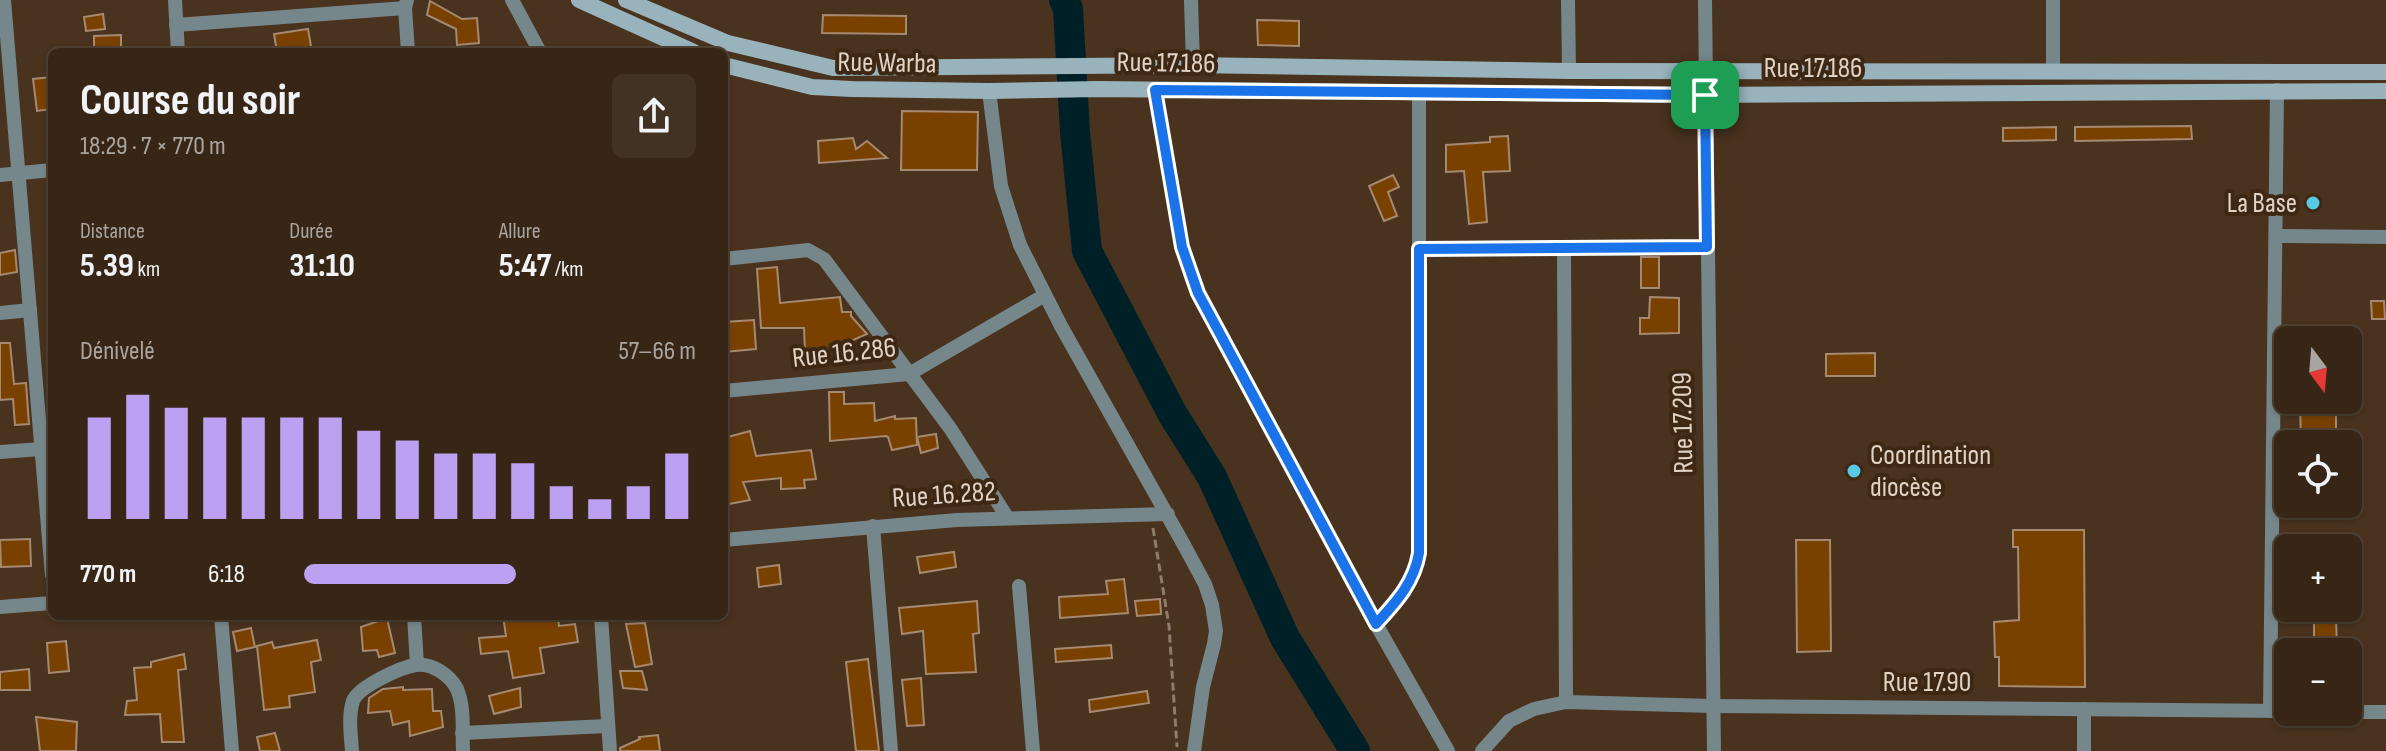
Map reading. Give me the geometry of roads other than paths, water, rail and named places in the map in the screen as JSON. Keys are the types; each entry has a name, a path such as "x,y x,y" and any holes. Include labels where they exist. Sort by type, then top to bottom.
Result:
{"main road":[{"path":"579,0 685,48"},
{"path":"626,0 728,43 833,68 1193,65 1569,71 2386,72"},
{"name":"Rue Warba","path":"728,66 812,87 1051,90"},
{"name":"Rue 17.186","path":"1051,90 1705,95 2386,91"}],"street":[{"path":"4,0 3,22 19,173 48,529"},
{"path":"175,0 178,48"},
{"path":"512,0 538,48"},
{"path":"1191,0 1193,65"},
{"path":"1568,0 1569,71"},
{"path":"1705,0 1705,70"},
{"path":"2053,0 2053,72"},
{"path":"176,25 406,4 408,48"},
{"name":"Rue 17.209","path":"1705,70 1714,751"},
{"path":"1155,90 1182,247 1198,293 1448,751"},
{"path":"2270,711 2277,90"},
{"path":"989,91 1001,186 1020,245 1168,514 1205,584 1212,605 1216,631 1194,751"},
{"path":"1376,624 1406,590 1417,567 1419,553 1419,91"},
{"path":"0,175 48,170"},
{"path":"2276,236 2386,237"},
{"path":"1419,249 1707,247"},
{"path":"1564,248 1566,702"},
{"path":"728,259 808,250 824,259 979,469 1007,517"},
{"name":"Rue 16.286","path":"728,391 909,374 1045,295"},
{"path":"0,313 30,310"},
{"path":"0,452 41,449"},
{"name":"Rue 16.282","path":"728,540 1007,517 1168,514"},
{"path":"873,526 891,751"},
{"path":"1019,586 1033,751"},
{"path":"0,607 48,603"},
{"path":"221,620 232,751"},
{"path":"414,620 417,665"},
{"path":"601,620 610,751"},
{"path":"352,751 351,714 353,701 360,689 417,665 441,671 451,680 460,698 463,751"},
{"name":"Rue 17.90","path":"1482,751 1509,721 1534,709 1566,702 2274,711"},
{"path":"2084,709 2084,751"},
{"path":"2362,712 2386,712"},
{"path":"462,733 607,726"}],"waterway":[{"path":"1064,0 1068,9 1075,132 1087,251 1172,413 1212,477 1285,638 1355,751"}],"place":[{"name":"La Base","path":"2313,203"},
{"name":"Coordination diocèse","path":"1854,471"}]}
